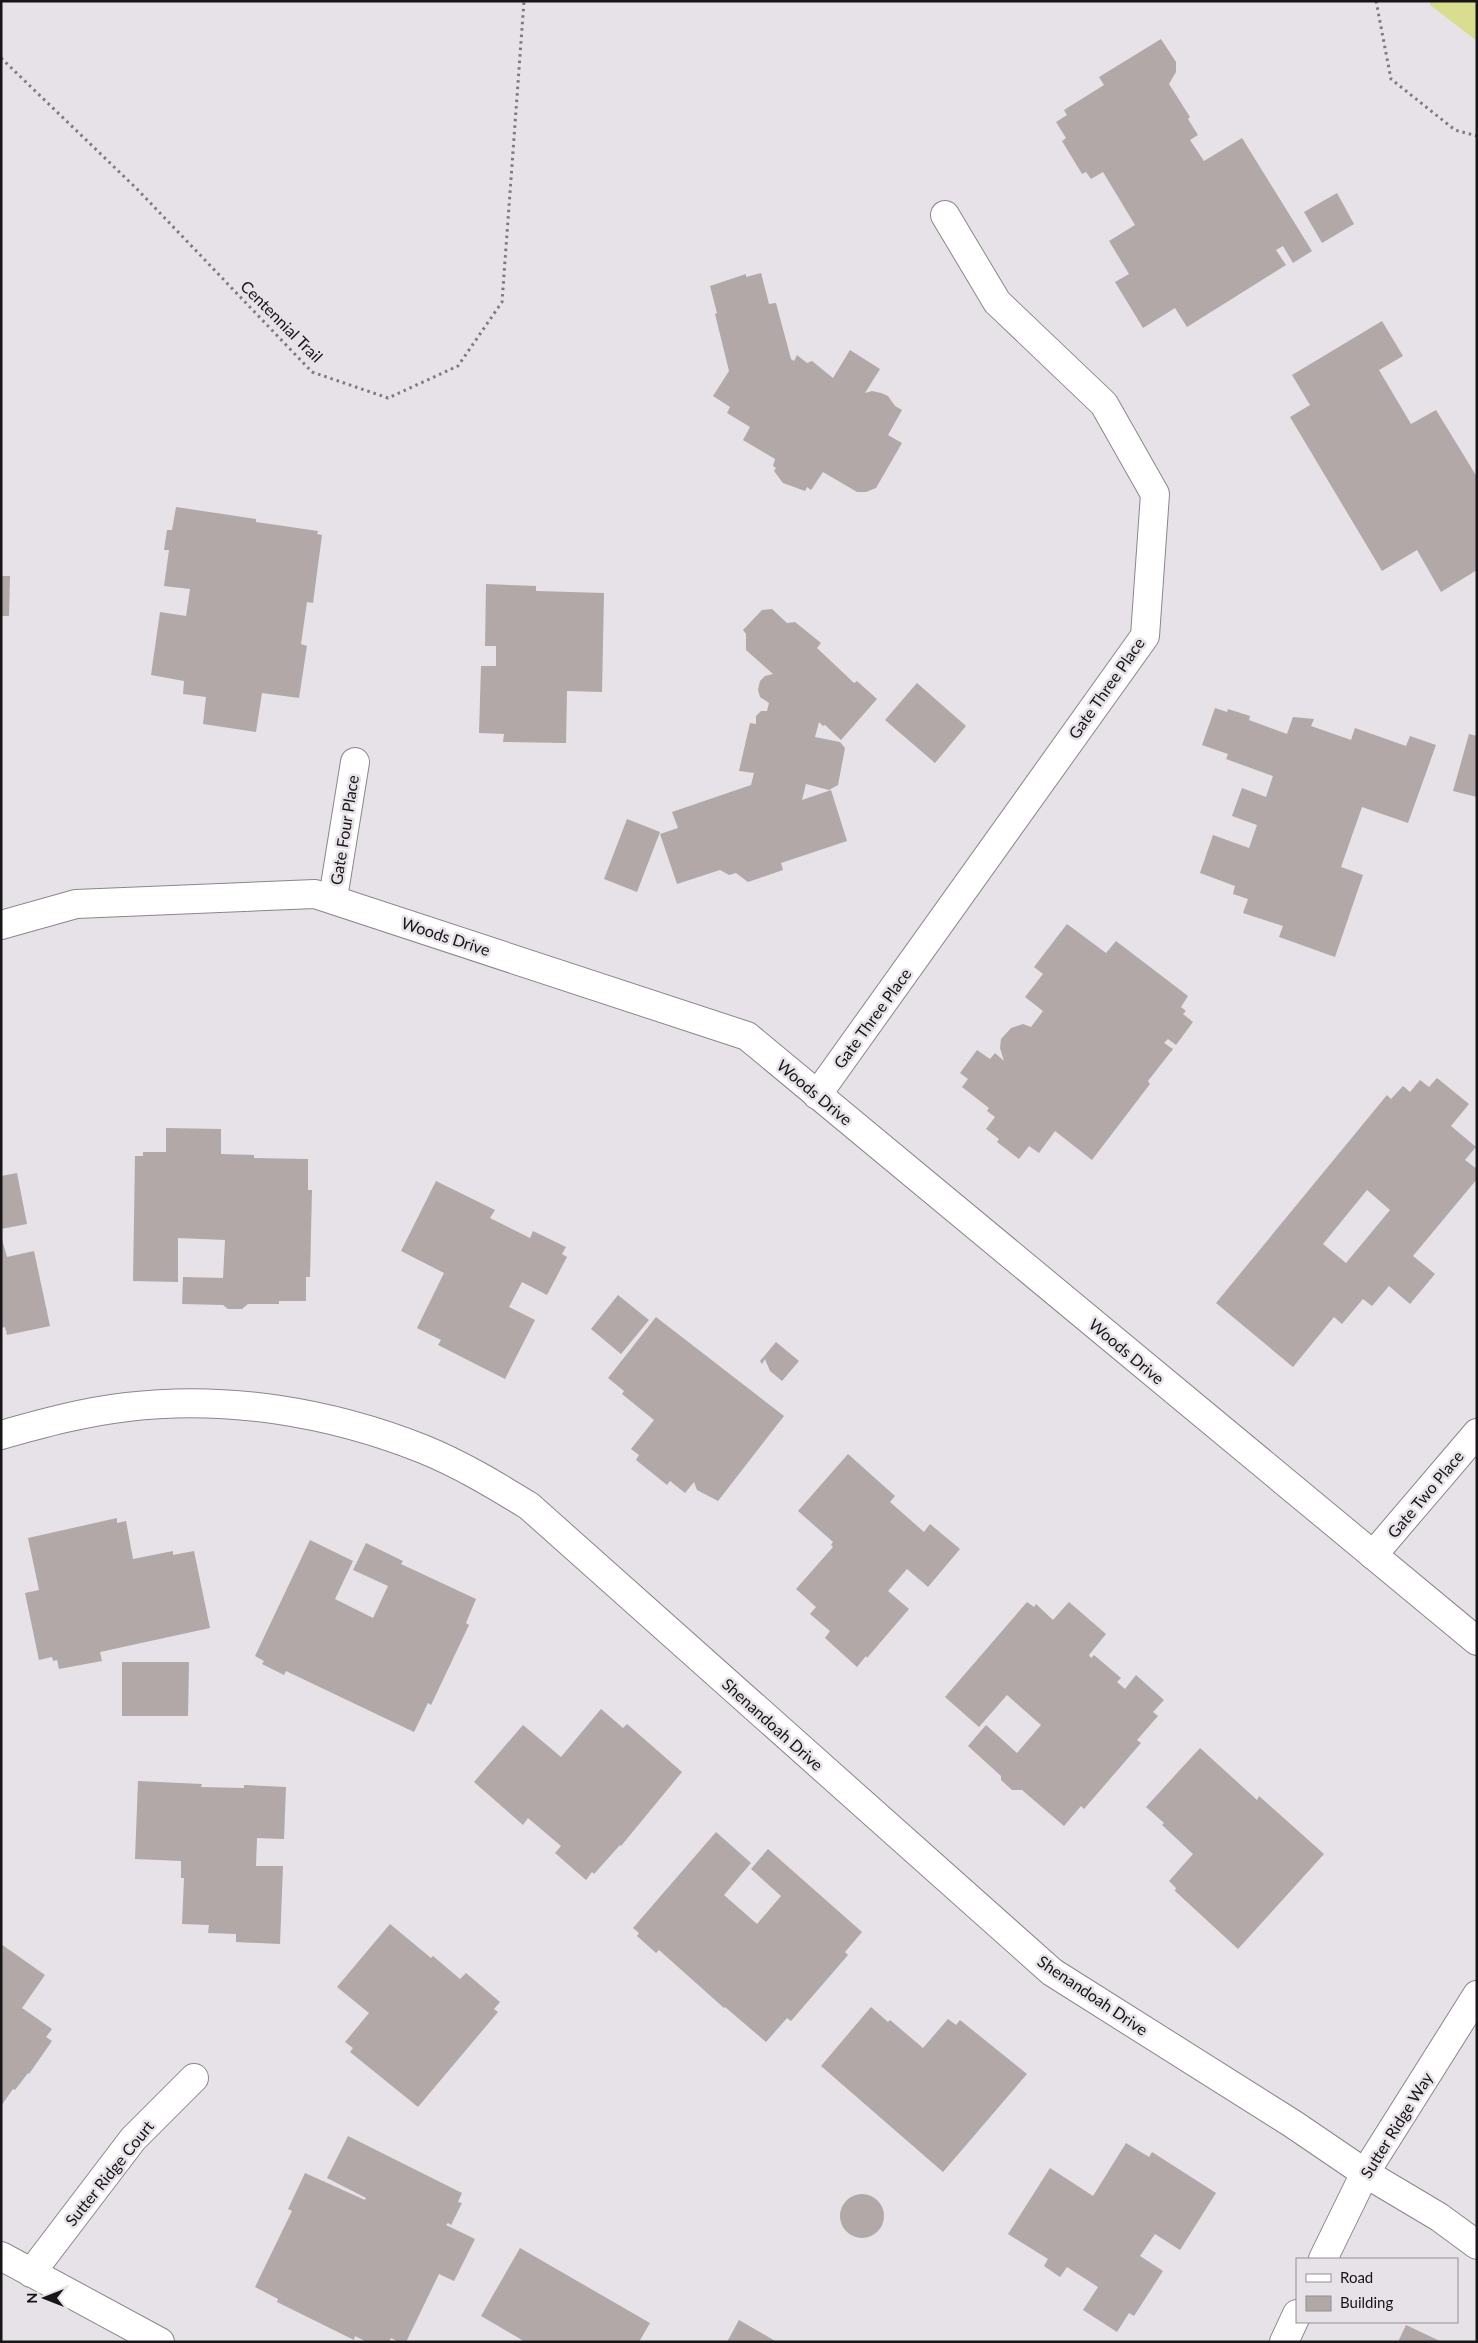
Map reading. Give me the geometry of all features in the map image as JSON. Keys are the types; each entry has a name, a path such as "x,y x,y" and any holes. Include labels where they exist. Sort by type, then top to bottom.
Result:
{"street":[{"name":"Gate Three Place","path":"817,1094 1145,636 1155,494 1104,404 997,302 945,214"},
{"name":"Gate Four Place","path":"333,898 356,762"},
{"name":"Woods Drive","path":"1,925 76,904 315,894 333,898 747,1036 1477,1641"},
{"name":"Shenandoah Drive","path":"1,1435 63,1418 126,1407 190,1404 249,1406 309,1415 367,1429 424,1450 478,1475 529,1506 1052,1972 1293,2124 1365,2173 1439,2216 1477,2245"},
{"name":"Gate Two Place","path":"1373,1555 1477,1433"},
{"name":"Sutter Ridge Way","path":"1323,2258 1365,2173 1477,1995"},
{"name":"Sutter Ridge Court","path":"31,2273 133,2139 194,2078"},
{"path":"1,2256 160,2342"},
{"path":"1284,2342 1296,2316"}],"path":[{"name":"Centennial Trail","path":"1,58 137,189 312,372 388,398 458,366 502,302 524,1"},
{"path":"1376,1 1392,79 1455,130 1477,136"}],"green space":[{"path":"1430,1 1477,1 1477,41 1430,5"}],"building":[{"path":"1161,39 1176,62 1176,72 1169,84 1190,117 1188,119 1198,135 1190,140 1204,161 1242,138 1312,251 1293,263 1283,246 1276,250 1286,265 1187,327 1175,308 1143,328 1115,282 1129,274 1109,241 1135,225 1103,172 1091,179 1086,172 1082,174 1062,141 1066,138 1056,122 1067,115 1064,110 1104,85 1099,77"},
{"path":"1337,193 1354,224 1322,243 1304,212"},
{"path":"761,273 769,304 776,303 791,359 794,361 797,355 807,363 812,361 833,378 850,350 880,369 865,393 872,391 888,396 895,406 902,410 888,435 902,443 876,488 866,492 857,492 823,472 811,490 807,487 805,491 783,483 774,471 776,468 773,466 775,459 743,440 750,427 727,413 730,407 713,396 729,371 710,286 746,274 746,277"},
{"path":"1382,321 1403,356 1379,370 1411,424 1436,410 1477,477 1477,570 1441,592 1417,550 1382,571 1290,417 1310,405 1292,375"},
{"path":"176,507 256,519 256,522 318,531 317,534 322,535 313,603 307,602 301,644 307,646 299,698 262,693 256,732 203,724 206,697 183,694 184,681 151,675 160,612 186,616 190,589 164,586 169,550 164,550 167,530 172,530"},
{"path":"1,576 10,576 9,616 1,616"},
{"path":"486,584 536,586 536,591 604,593 602,692 567,691 566,743 503,742 504,734 479,733 481,666 496,666 496,646 485,646"},
{"path":"772,609 787,623 795,622 821,643 817,648 854,683 857,681 877,699 841,740 819,722 815,737 840,742 845,748 838,785 829,790 806,784 802,800 831,790 847,841 781,863 783,870 748,882 736,873 729,875 720,870 677,884 660,834 678,828 672,812 751,785 754,773 739,771 750,723 756,724 756,716 761,711 767,711 769,703 760,697 758,690 760,681 765,676 773,674 746,650 746,634 743,630 762,610"},
{"path":"917,683 966,726 935,763 885,720"},
{"path":"1215,708 1227,712 1228,709 1250,716 1249,720 1287,734 1293,717 1314,719 1311,726 1351,740 1355,728 1406,746 1410,736 1436,745 1408,823 1362,807 1341,867 1363,875 1335,957 1279,937 1283,926 1243,913 1248,899 1233,894 1235,886 1200,873 1213,835 1249,848 1257,825 1232,816 1242,788 1266,797 1273,776 1226,759 1228,754 1202,745"},
{"path":"1469,734 1477,736 1477,797 1453,791"},
{"path":"627,819 660,832 637,892 604,879"},
{"path":"1067,924 1106,953 1116,941 1188,996 1181,1007 1186,1011 1183,1014 1193,1022 1176,1045 1168,1039 1164,1043 1173,1049 1148,1081 1150,1084 1092,1160 1055,1131 1039,1153 1029,1146 1019,1159 997,1142 999,1139 986,1129 995,1117 987,1111 989,1108 962,1087 968,1079 960,1073 977,1050 990,1059 995,1053 1004,1061 1000,1048 1001,1039 1011,1028 1023,1024 1031,1027 1043,1011 1025,997 1043,974 1034,967"},
{"path":"1437,1078 1469,1104 1451,1126 1476,1147 1465,1160 1477,1169 1477,1179 1413,1256 1435,1274 1410,1304 1389,1286 1372,1306 1363,1299 1342,1324 1334,1317 1293,1367 1216,1303 1387,1095 1391,1099 1403,1086 1410,1092 1420,1080 1429,1087","holes":["1367,1190 1390,1210 1346,1263 1323,1244"]},
{"path":"166,1128 221,1129 221,1154 254,1155 254,1158 308,1159 308,1190 312,1190 310,1277 306,1277 306,1301 279,1301 279,1304 248,1304 242,1309 228,1309 223,1305 182,1304 183,1277 223,1278 225,1240 178,1238 178,1282 133,1281 135,1156 143,1156 143,1152 166,1152"},
{"path":"17,1173 27,1224 1,1229 1,1176"},
{"path":"436,1181 495,1210 490,1218 530,1238 533,1231 566,1247 562,1254 567,1257 547,1295 522,1282 509,1307 535,1320 505,1379 438,1345 441,1340 417,1328 444,1273 401,1251"},
{"path":"1,1236 7,1257 34,1251 50,1326 7,1335 5,1327 1,1328"},
{"path":"618,1295 649,1320 621,1354 591,1329"},
{"path":"656,1317 784,1416 718,1501 697,1490 694,1482 685,1493 670,1481 667,1485 636,1460 639,1455 631,1449 654,1420 622,1394 624,1391 608,1378"},
{"path":"776,1342 799,1361 782,1381 770,1371 765,1359 762,1364 760,1361"},
{"path":"848,1454 895,1496 890,1502 924,1532 930,1524 960,1549 928,1587 907,1569 888,1591 909,1609 857,1667 825,1638 830,1631 810,1614 816,1607 796,1589 833,1547 831,1545 833,1542 798,1511"},
{"path":"117,1518 117,1523 126,1521 133,1559 173,1551 173,1555 194,1551 210,1628 100,1652 102,1661 59,1669 57,1660 53,1661 52,1657 39,1660 25,1593 39,1590 28,1538"},
{"path":"310,1540 353,1561 335,1599 373,1618 388,1586 353,1570 366,1543 403,1561 401,1564 476,1599 466,1623 469,1625 431,1705 428,1703 414,1732 286,1671 284,1675 262,1664 264,1661 255,1656"},
{"path":"1027,1602 1034,1607 1036,1604 1053,1620 1069,1602 1106,1634 1089,1655 1091,1658 1094,1655 1121,1678 1117,1682 1125,1689 1136,1675 1164,1700 1153,1712 1158,1716 1137,1740 1141,1743 1084,1809 1081,1806 1064,1826 1022,1790 1012,1790 1001,1780 1001,1776 968,1746 986,1725 1017,1753 1041,1725 1007,1695 979,1727 945,1697"},
{"path":"122,1662 189,1662 188,1716 122,1716"},
{"path":"601,1709 623,1728 627,1724 682,1772 621,1846 594,1874 592,1872 586,1880 555,1853 561,1846 528,1818 523,1825 474,1782 523,1725 561,1757"},
{"path":"1200,1748 1257,1800 1259,1796 1324,1854 1238,1949 1175,1891 1176,1888 1169,1881 1193,1854 1146,1807"},
{"path":"138,1781 202,1784 201,1787 244,1788 244,1785 286,1787 284,1839 257,1838 256,1866 283,1866 280,1944 236,1942 236,1934 208,1933 209,1925 182,1924 184,1878 181,1878 181,1861 135,1859"},
{"path":"716,1832 751,1863 724,1895 757,1924 781,1896 751,1869 768,1849 862,1932 845,1952 848,1955 791,2021 787,2018 766,2042 724,2008 659,1950 656,1953 637,1936 639,1933 633,1928"},
{"path":"390,1924 460,1979 466,1973 500,2002 494,2009 498,2012 418,2107 350,2052 353,2048 345,2042 369,2013 337,1987"},
{"path":"1,1944 45,1975 22,2008 52,2029 46,2037 52,2041 29,2074 15,2090 13,2089 1,2106"},
{"path":"871,2007 888,2022 890,2020 923,2048 948,2019 956,2025 960,2020 1027,2074 943,2172 821,2066"},
{"path":"348,2136 462,2193 458,2202 462,2203 451,2225 448,2223 446,2225 475,2239 454,2281 439,2274 406,2342 399,2342 391,2338 389,2342 367,2342 355,2336 354,2340 277,2302 278,2299 255,2287 292,2211 288,2209 305,2173 365,2200 366,2198 327,2178"},
{"path":"1126,2143 1149,2157 1152,2152 1216,2193 1180,2250 1155,2234 1140,2256 1163,2271 1134,2316 1129,2313 1117,2332 1083,2310 1098,2287 1067,2267 1060,2277 1044,2266 1048,2259 1008,2234 1050,2168 1093,2196"},
{"path":"862,2194 874,2198 880,2204 884,2216 880,2228 874,2234 862,2238 850,2234 844,2228 840,2216 844,2204 850,2198"},
{"path":"520,2248 650,2323 639,2342 521,2342 522,2340 481,2316"},
{"path":"739,2320 777,2342 727,2342"},
{"path":"1406,2325 1442,2342 1398,2342"}]}
